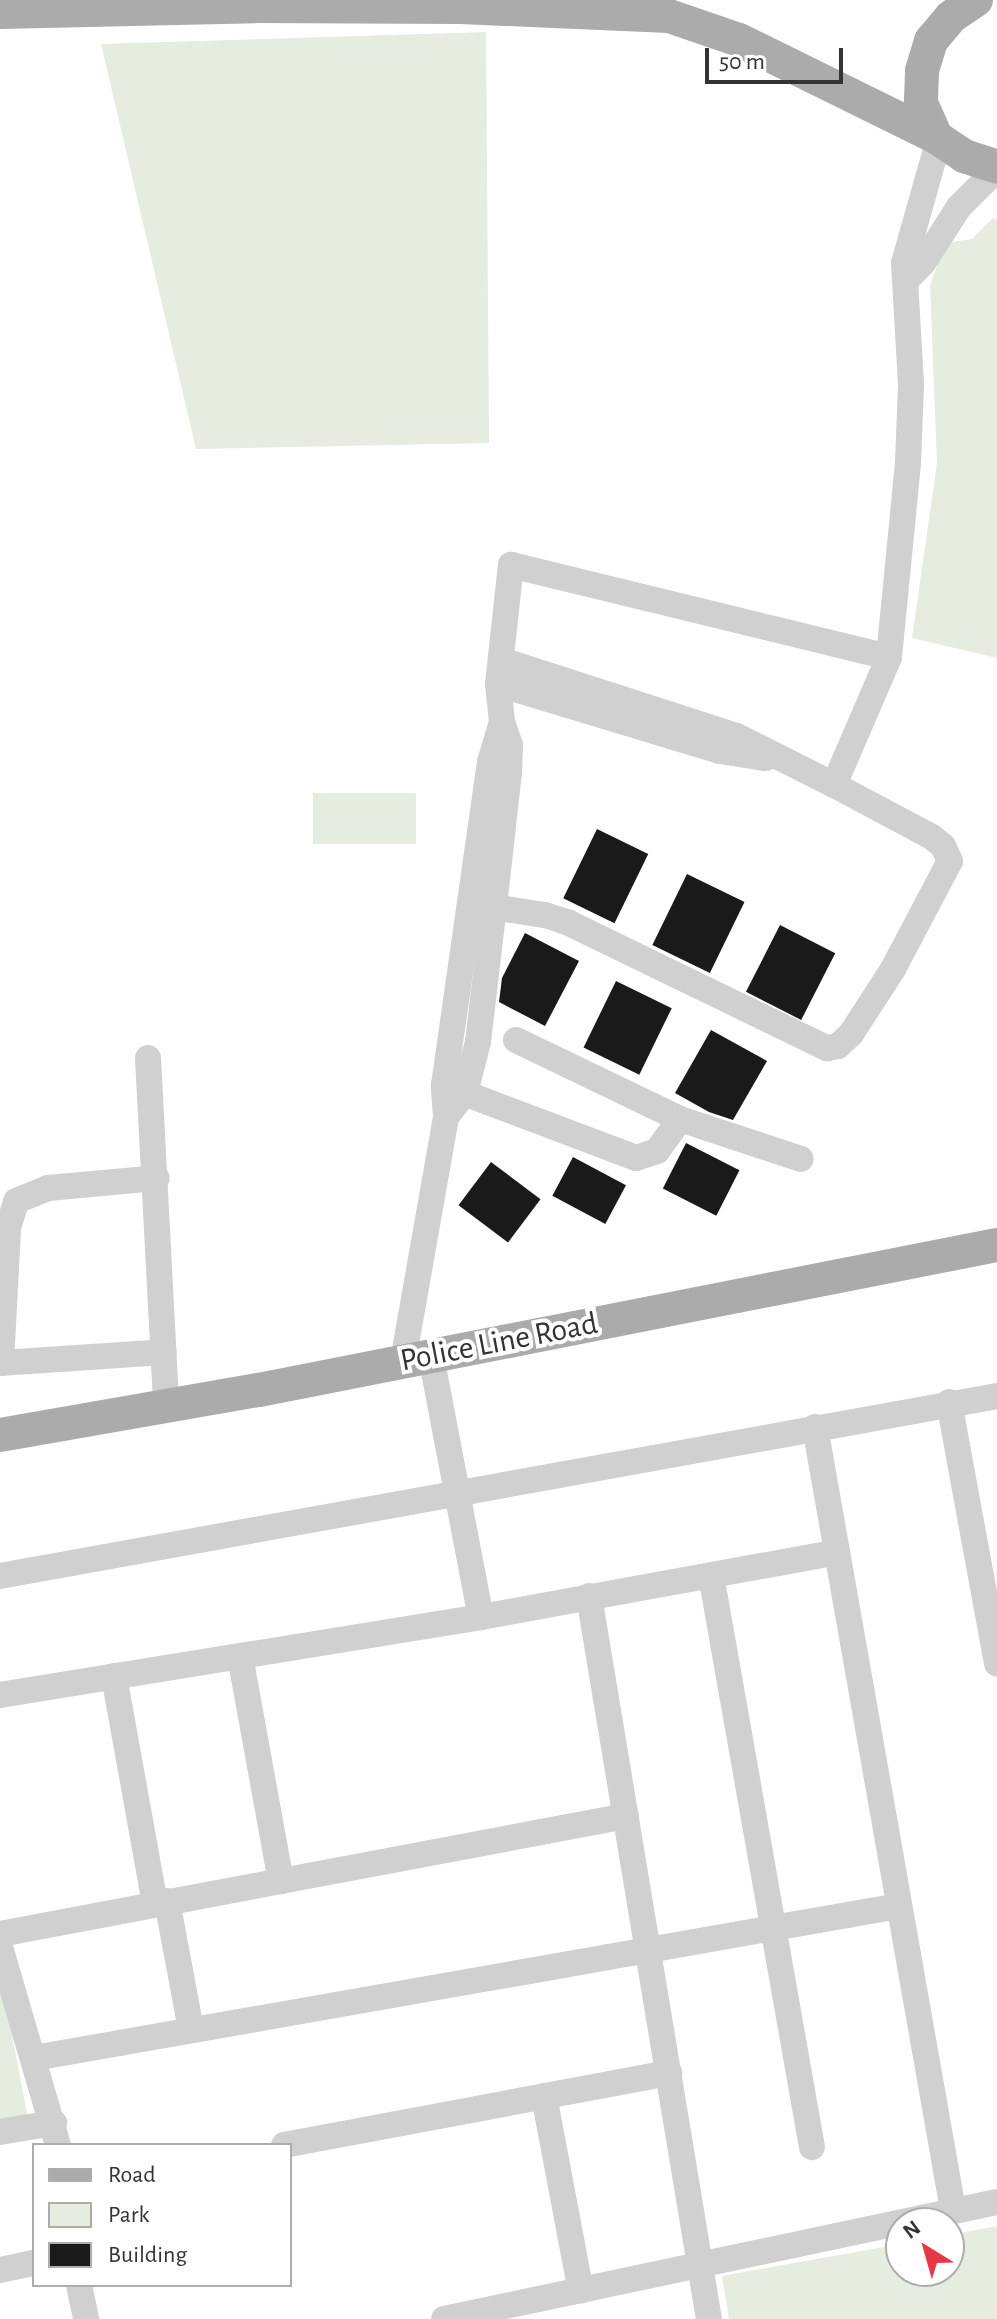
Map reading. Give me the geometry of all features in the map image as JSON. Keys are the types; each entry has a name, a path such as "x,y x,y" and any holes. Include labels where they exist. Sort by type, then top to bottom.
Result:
{"main road":[{"path":"937,138 921,103 924,57 940,29 976,0"},
{"path":"0,12 255,6 669,8 937,138 964,156 997,168"},
{"name":"Police Line Road","path":"0,1435 166,1407 997,1245"}],"street":[{"path":"834,785 889,657 908,463 911,384 907,242 928,190 937,138"},
{"path":"906,280 923,263 959,207 997,168"},
{"path":"481,1617 458,1494 417,1358 446,1117 455,1089 483,905 492,752 502,722 500,672 511,565 889,657"},
{"path":"483,905 569,923 827,1048 838,1046 851,1034 893,969 950,861 943,846 932,837 737,736 500,672"},
{"path":"516,1040 680,1119 801,1159"},
{"path":"148,1058 157,1178 166,1407"},
{"path":"455,1089 636,1158 657,1151 680,1119"},
{"path":"157,1178 48,1188 16,1201 8,1228 0,1363 164,1352"},
{"path":"0,1576 949,1402 997,1396"},
{"path":"949,1402 997,1664"},
{"path":"815,1427 952,2207"},
{"path":"0,1695 481,1617 837,1552"},
{"path":"711,1575 812,2147"},
{"path":"589,1596 709,2319"},
{"path":"240,1656 281,1881"},
{"path":"114,1676 191,2029"},
{"path":"0,1934 626,1816"},
{"path":"34,2058 899,1906"},
{"path":"0,1947 56,2134 0,2132"},
{"path":"292,2143 669,2073"},
{"path":"544,2096 581,2291"},
{"path":"965,2208 997,2202"},
{"path":"444,2319 885,2225"},
{"path":"0,2270 32,2263"},
{"path":"79,2287 86,2319"}],"green space":[{"path":"486,32 489,443 196,449 101,44"},
{"path":"993,218 997,220 997,658 912,638 937,463 930,286 945,243 972,239"},
{"path":"313,793 416,793 416,844 313,844"},
{"path":"0,1973 28,2118 0,2123"},
{"path":"997,2226 997,2319 729,2319 722,2276 885,2247 885,2287 965,2287 965,2232"}],"building":[{"path":"597,829 648,854 614,923 563,898"},
{"path":"687,874 745,902 710,973 652,945"},
{"path":"780,925 835,953 801,1020 746,992"},
{"path":"525,933 579,961 545,1026 499,1002 502,978"},
{"path":"616,981 672,1008 639,1075 584,1048"},
{"path":"711,1030 767,1061 733,1120 709,1112 675,1093"},
{"path":"686,1143 739,1170 716,1216 663,1188"},
{"path":"573,1157 626,1185 605,1224 552,1196"},
{"path":"491,1162 541,1199 508,1242 459,1205"}]}
